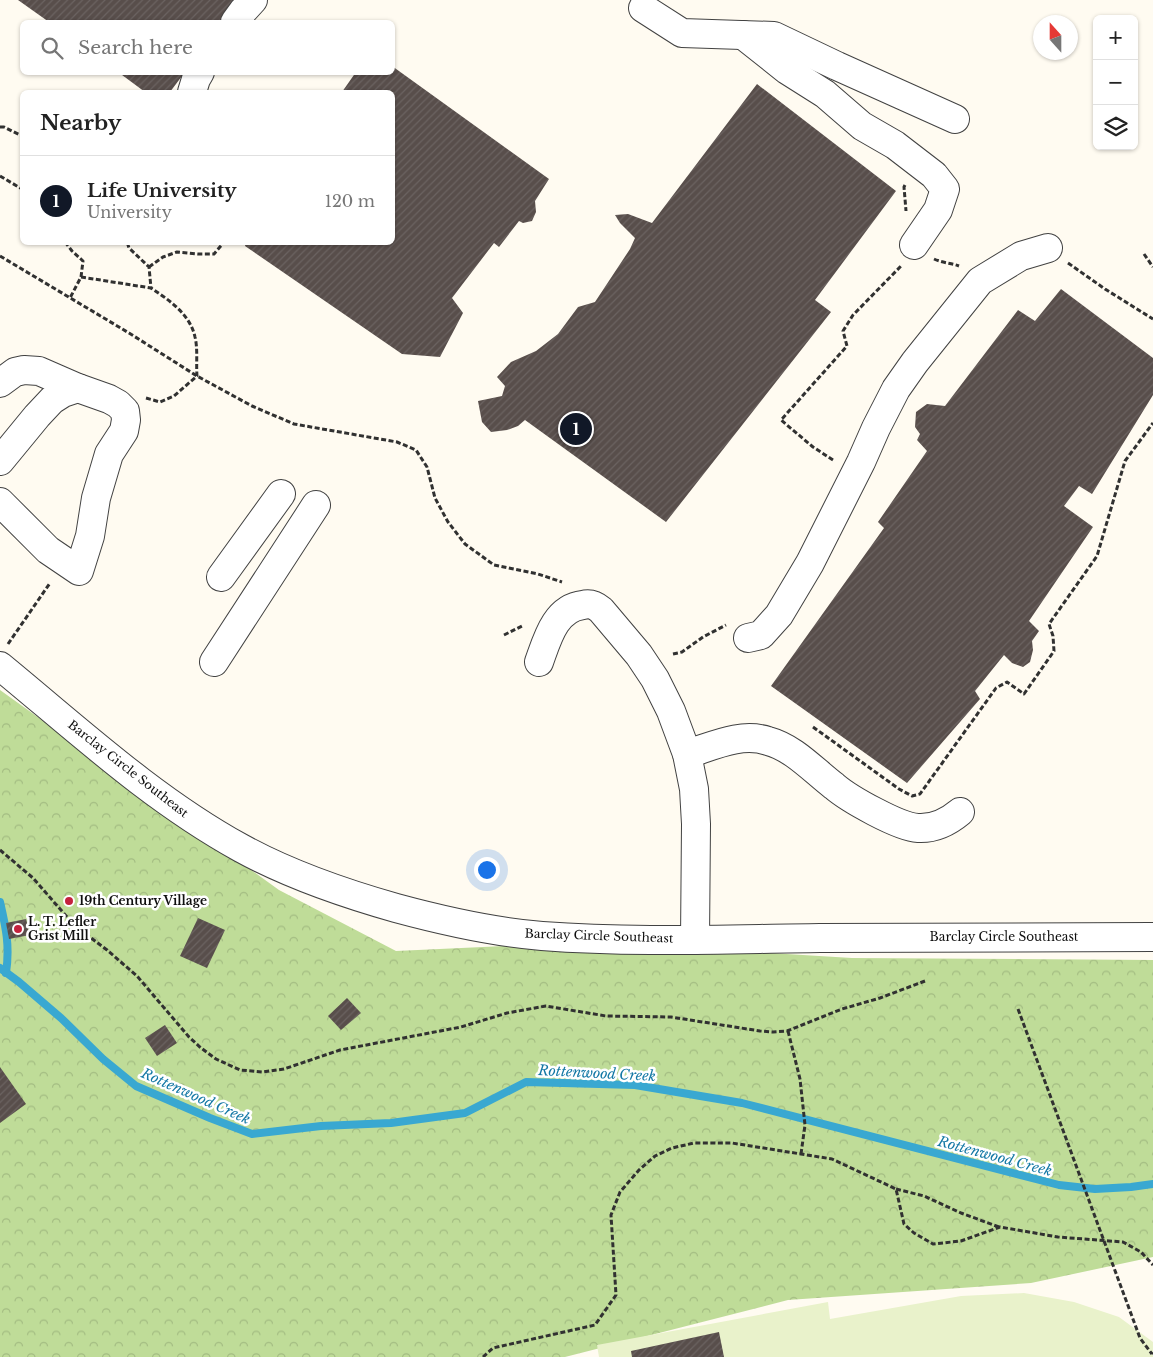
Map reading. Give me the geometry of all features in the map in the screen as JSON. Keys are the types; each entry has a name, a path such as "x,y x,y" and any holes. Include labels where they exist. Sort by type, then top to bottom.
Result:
{"street":[{"path":"236,20 253,0"},
{"path":"643,8 682,33 774,36 955,119"},
{"path":"744,35 787,70 825,94 862,126 895,146 934,175 945,189 938,210 915,255"},
{"path":"193,90 198,75"},
{"path":"748,638 761,635 779,615 810,563 896,389 915,362 980,282 1021,256 1048,248"},
{"path":"0,384 15,372 24,370 39,371 78,388 109,398 118,404 135,404 126,420 124,431 109,454 96,498 90,536 79,571 48,550 0,502"},
{"path":"0,461 36,416 52,400 63,393 78,388"},
{"path":"221,576 281,494"},
{"path":"214,662 316,505"},
{"path":"539,662 557,619 572,607 590,604 601,610 655,679 671,710 691,771 696,824 695,940"},
{"name":"Barclay Circle Southeast","path":"3,656 102,752 164,799 201,824 242,848 282,868 368,900 431,917 508,932 596,939 695,940 1153,936"},
{"path":"687,754 743,738 755,738 780,746 807,764 836,788 864,806 906,826 930,828 943,824 960,812"}],"path":[{"path":"0,127 20,135"},
{"path":"0,176 20,188"},
{"path":"67,245 83,261 82,276 70,298"},
{"path":"128,245 128,248 149,267 151,288"},
{"path":"149,267 163,257 177,252 214,254 222,245"},
{"path":"1048,248 1105,289 1153,318"},
{"path":"1144,254 1153,267"},
{"path":"855,473 813,447 781,420 847,346 843,330 853,315 915,255 944,263 953,263 966,270 980,282"},
{"path":"0,256 197,376 252,406 294,424 397,442 416,450 427,467 435,498 448,522 465,544 494,565 538,574 562,582"},
{"path":"82,276 151,288 169,300 187,318 195,336 197,376"},
{"path":"135,404 160,402 174,396 197,376"},
{"path":"813,727 899,789 912,796 920,794 996,688 1006,682 1024,694 1054,651 1053,636 1049,624 1097,556 1125,461 1153,423"},
{"path":"3,656 44,594"},
{"path":"673,654 682,652 703,637"},
{"path":"0,850 33,878 74,926 107,950 137,976 189,1037 216,1059 240,1070 262,1072 284,1069 340,1050 461,1027 507,1014 546,1006 606,1016 671,1017 760,1031 788,1031 842,1009 880,998 925,981"},
{"path":"1018,1009 1140,1338 1152,1354"},
{"path":"788,1031 800,1078 805,1125 801,1154"},
{"path":"483,1357 493,1348 595,1325 616,1295 611,1215 620,1192 654,1156 672,1148 694,1143 732,1143 832,1159 896,1189 924,1196 961,1213 1000,1227 1058,1237 1123,1242 1141,1252 1153,1265"},
{"path":"896,1189 904,1224 914,1233 933,1244 961,1241 1000,1227"}],"green space":[{"path":"0,690 279,890 396,951 595,942 852,958 1153,960 1153,1257 1031,1283 788,1300 565,1357 0,1357"},
{"path":"1024,1293 1074,1302 1119,1317 1153,1342 1153,1357 599,1357 597,1345 828,1302 830,1319 961,1296"}],"building":[{"path":"18,0 242,0 226,20 46,20"},
{"path":"395,68 549,179 535,201 536,212 532,221 523,223 519,221 499,247 494,243 452,298 463,313 440,357 402,354 245,246 395,245 395,90 343,90 354,75 395,75"},
{"path":"122,75 183,75 172,90 142,90"},
{"path":"757,84 896,191 815,300 831,312 666,522 525,420 518,426 507,430 491,432 482,422 478,401 502,396 505,386 497,377 511,362 536,351 558,334 578,307 595,302 630,249 635,238 615,215 628,214 652,223"},
{"path":"1061,289 1153,358 1153,395 1092,494 1079,486 1064,506 1093,527 1029,621 1039,631 1032,641 1033,650 1030,662 1023,667 1012,663 1004,655 975,691 980,699 907,783 771,686 884,528 878,522 927,451 917,440 920,434 915,427 916,412 927,404 945,406 1018,310 1035,321"},
{"path":"198,918 225,930 207,968 180,956"},
{"name":"L. T. Lefler Grist Mill","path":"26,919 30,935 9,939 6,923"},
{"path":"347,998 361,1013 341,1030 328,1016"},
{"path":"165,1025 177,1043 157,1056 145,1038"},
{"path":"0,1067 26,1104 0,1123"},
{"path":"719,1332 724,1357 632,1357 631,1351"}],"waterway":[{"path":"0,902 7,937 6,973"},
{"name":"Rottenwood Creek","path":"0,968 61,1018 103,1059 136,1086 252,1134 321,1126 391,1123 465,1113 526,1082 635,1085 742,1103 1059,1185 1095,1189 1153,1184"}],"place":[{"name":"Life University","path":"576,429"},
{"name":"19th Century Village","path":"69,901"},
{"name":"L. T. Lefler Grist Mill","path":"18,929"}]}
